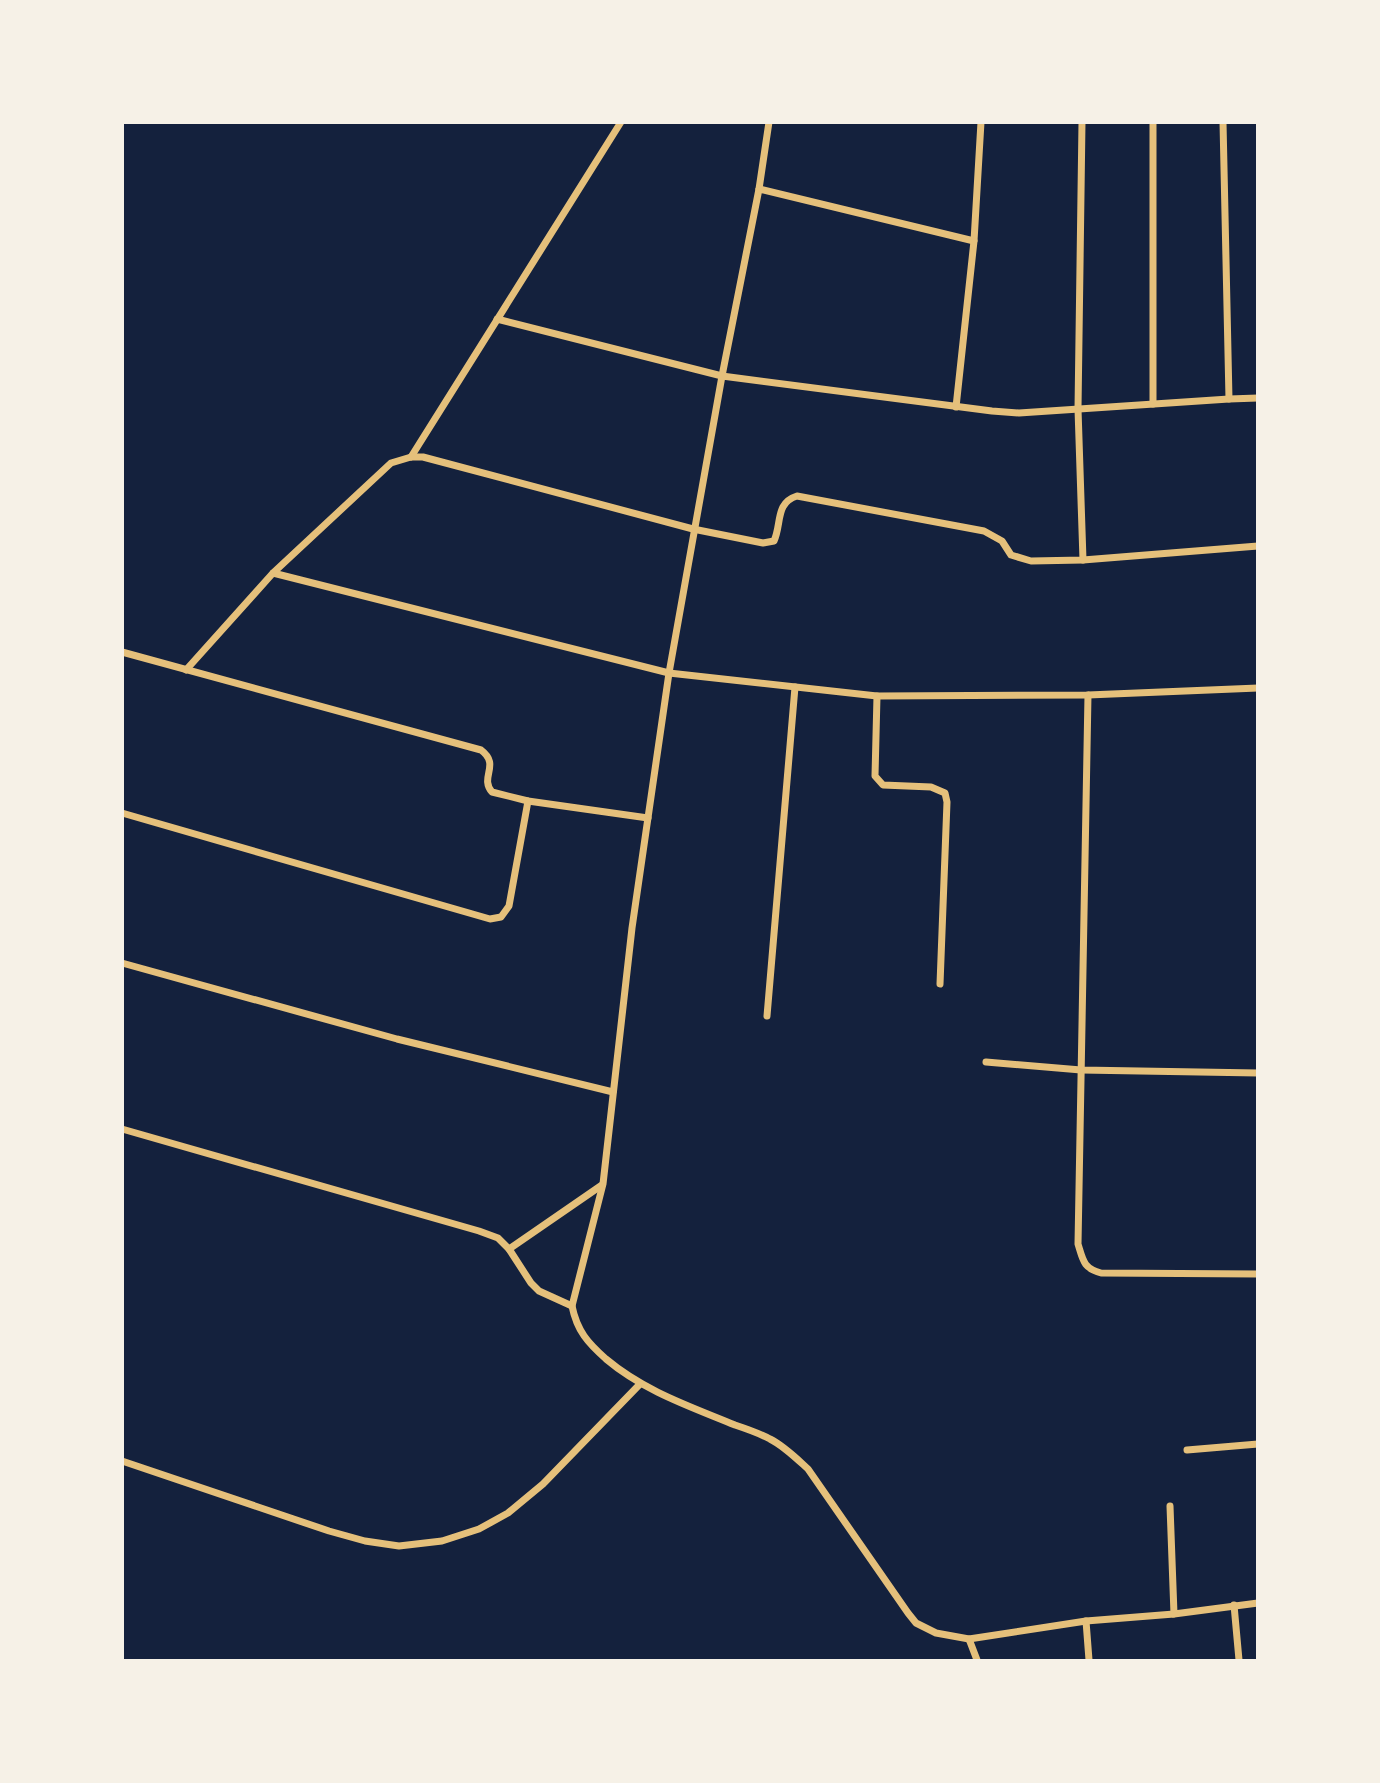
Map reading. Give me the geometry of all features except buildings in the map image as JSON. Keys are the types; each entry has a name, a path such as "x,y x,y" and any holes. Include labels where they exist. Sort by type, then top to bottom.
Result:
{"street":[{"path":"411,457 621,122"},
{"path":"769,122 759,189 693,529 669,673 632,928 603,1184 572,1306 575,1321 583,1336 604,1357 640,1384 771,1439 791,1453 808,1469 916,1623 936,1633 969,1639 1086,1621 1174,1614 1258,1603"},
{"path":"956,407 974,241 981,122"},
{"path":"1082,122 1078,409 1083,560"},
{"path":"1153,122 1153,404"},
{"path":"1223,122 1229,398"},
{"path":"759,189 974,241"},
{"path":"497,318 722,376 956,407 1019,413 1258,398"},
{"path":"186,670 273,573 391,463 411,457 423,457 693,529 764,542 774,541 781,509 788,499 797,496 984,531 1002,541 1012,555 1031,561 1083,560 1258,546"},
{"path":"273,573 669,673 877,696 1088,695 1258,688"},
{"path":"122,652 481,750 488,755 491,763 487,781 492,792 528,801 648,818"},
{"path":"767,1016 796,687"},
{"path":"1088,695 1078,1244 1083,1262 1091,1270 1101,1273 1258,1274"},
{"path":"877,696 875,776 883,785 931,787 946,793 940,984"},
{"path":"122,813 490,919 501,917 509,906 528,801"},
{"path":"122,963 397,1039 613,1093"},
{"path":"986,1062 1081,1070 1258,1073"},
{"path":"122,1129 498,1238 509,1248 539,1291 572,1306"},
{"path":"509,1248 603,1184"},
{"path":"122,1461 365,1541 400,1546 442,1541 479,1529 508,1513 543,1484 640,1384"},
{"path":"1187,1450 1258,1444"},
{"path":"1170,1506 1174,1614"},
{"path":"1234,1605 1239,1661"},
{"path":"1086,1621 1089,1661"},
{"path":"969,1639 977,1661"}]}
